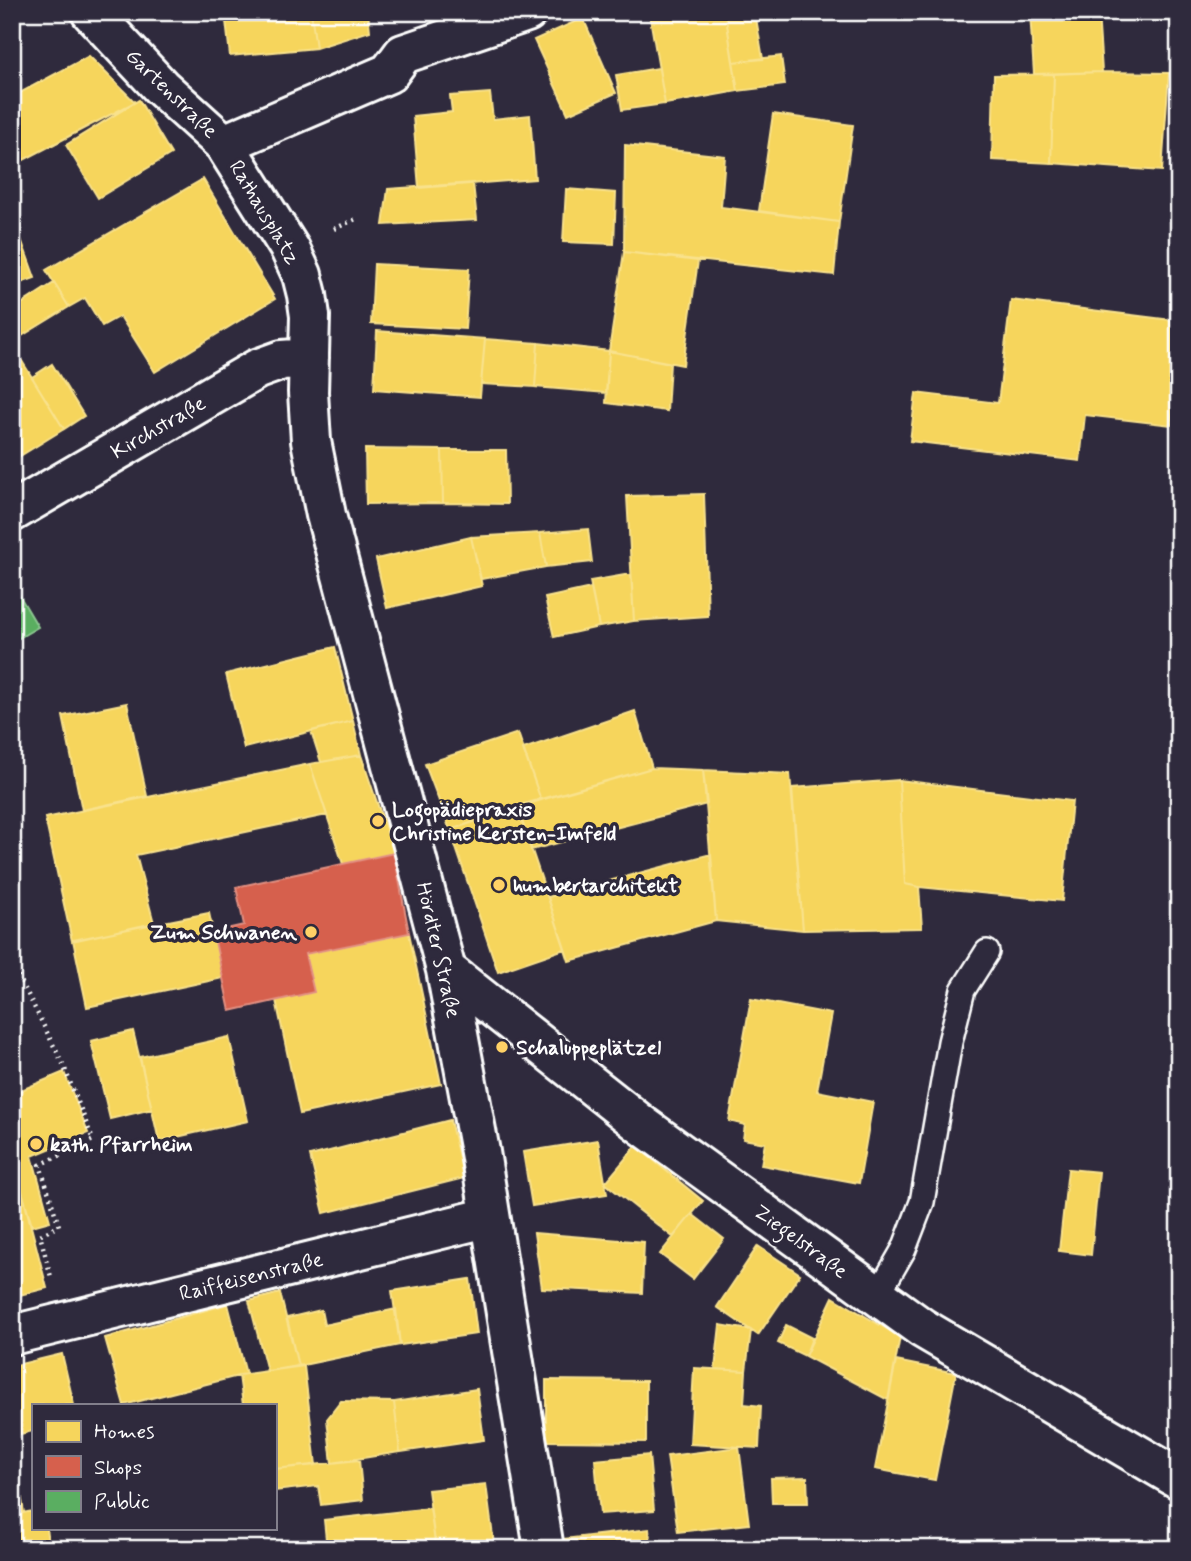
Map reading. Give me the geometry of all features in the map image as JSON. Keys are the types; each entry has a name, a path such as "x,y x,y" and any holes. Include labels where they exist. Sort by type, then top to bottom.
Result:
{"street":[{"name":"Gartenstraße","path":"91,12 161,88 224,144"},
{"name":"Rathausplatz","path":"309,358 310,316 302,275 290,249 224,144 389,73 404,54 527,12"},
{"name":"Kirchstraße","path":"12,512 257,369 282,360 309,358"},
{"name":"Hördter Straße","path":"309,358 307,391 311,441 326,515 446,970 490,1217 544,1549"},
{"name":"Ziegelstraße","path":"446,970 642,1125 922,1328 1179,1479"},
{"name":"Raiffeisenstraße","path":"12,1335 490,1217"}],"lane":[{"path":"877,1296 904,1249 922,1202 950,1042 962,990 987,952"}],"path":[{"path":"12,963 63,1064 93,1140 40,1166 59,1226 40,1235 63,1322"}],"building: Homes":[{"path":"225,12 311,12 316,48 230,56"},
{"path":"311,12 368,12 370,31 316,48"},
{"path":"649,12 725,12 738,91 665,104"},
{"path":"725,12 755,12 763,59 733,62"},
{"path":"1030,12 1098,12 1102,72 1034,74"},
{"path":"583,18 616,93 568,114 534,40"},
{"path":"89,56 135,102 12,166 12,97"},
{"path":"781,56 785,85 738,91 733,62"},
{"path":"659,68 665,104 622,110 616,75"},
{"path":"1169,73 1162,171 1051,163 1054,74"},
{"path":"1054,74 1051,163 992,160 994,75"},
{"path":"490,93 493,119 530,115 535,179 419,188 413,116 452,112 450,96"},
{"path":"139,100 171,154 98,198 66,145"},
{"path":"773,114 853,125 839,222 759,211"},
{"path":"625,145 725,156 721,207 839,222 834,275 624,252"},
{"path":"203,179 275,299 155,372 120,316 102,326 85,298 69,307 46,270"},
{"path":"473,183 477,220 383,225 388,189"},
{"path":"566,189 616,193 614,244 563,242"},
{"path":"12,214 35,278 12,286"},
{"path":"624,252 698,261 683,365 609,351"},
{"path":"374,264 469,269 465,329 371,324"},
{"path":"54,283 69,307 12,342 12,310"},
{"path":"1011,300 1179,321 1179,361 1171,425 1085,415 1080,461 910,441 916,393 998,403"},
{"path":"377,331 485,339 480,397 374,389"},
{"path":"485,339 538,343 535,387 481,384"},
{"path":"538,343 609,351 606,393 535,387"},
{"path":"12,345 64,429 12,461"},
{"path":"609,351 670,363 667,411 606,403"},
{"path":"52,364 84,416 64,429 32,377"},
{"path":"365,449 442,450 443,503 366,504"},
{"path":"442,450 506,450 507,504 443,503"},
{"path":"704,494 708,616 634,621 627,496"},
{"path":"588,529 592,562 546,567 540,533"},
{"path":"540,533 546,567 481,579 471,537"},
{"path":"471,537 482,586 387,608 376,559"},
{"path":"631,574 634,621 599,627 590,581"},
{"path":"591,588 599,627 554,637 545,598"},
{"path":"335,647 353,721 244,748 226,674"},
{"path":"127,703 147,796 82,810 63,716"},
{"path":"635,711 652,768 541,800 523,749"},
{"path":"353,721 361,755 321,762 311,731"},
{"path":"518,733 541,800 450,830 425,764"},
{"path":"361,755 394,853 343,864 310,764"},
{"path":"310,764 327,815 136,855 154,923 72,941 45,818"},
{"path":"652,768 703,770 707,804 531,850 517,806"},
{"path":"703,770 790,774 803,930 716,921"},
{"path":"899,780 905,884 919,887 922,928 803,930 792,788"},
{"path":"899,780 1072,801 1062,901 905,884"},
{"path":"517,806 565,949 498,972 450,830"},
{"path":"711,854 716,921 569,961 548,897"},
{"path":"209,913 223,978 87,1007 73,940"},
{"path":"409,933 441,1084 300,1114 276,1000 314,992 305,954"},
{"path":"751,999 831,1014 817,1091 873,1102 859,1183 761,1165 765,1143 743,1139 745,1125 729,1121"},
{"path":"133,1031 152,1109 110,1119 91,1041"},
{"path":"229,1037 248,1121 159,1141 140,1057"},
{"name":"kath. Pfarrheim","path":"64,1072 88,1133 32,1156 50,1221 32,1226 20,1184 12,1186 12,1094"},
{"path":"450,1120 464,1178 324,1213 310,1156"},
{"path":"598,1140 607,1194 532,1206 523,1152"},
{"path":"636,1146 703,1201 673,1237 605,1183"},
{"path":"1068,1169 1099,1172 1091,1255 1059,1251"},
{"path":"20,1184 47,1288 12,1297 12,1186"},
{"path":"692,1214 724,1239 693,1279 660,1254"},
{"path":"534,1233 644,1242 642,1293 542,1288"},
{"path":"758,1246 800,1274 758,1335 717,1307"},
{"path":"470,1279 477,1334 400,1345 392,1291"},
{"path":"280,1293 298,1366 267,1371 249,1301"},
{"path":"833,1297 900,1337 888,1400 805,1356"},
{"path":"228,1304 246,1374 124,1404 105,1338"},
{"path":"396,1309 400,1345 298,1366 287,1318 321,1310 324,1325"},
{"path":"720,1325 751,1330 746,1371 715,1369"},
{"path":"786,1325 812,1338 805,1356 778,1343"},
{"path":"62,1354 74,1404 32,1404 32,1431 12,1436 12,1366"},
{"path":"896,1361 956,1373 935,1480 875,1469"},
{"path":"304,1366 316,1465 276,1469 276,1404 243,1404 239,1375"},
{"path":"694,1368 746,1371 744,1404 761,1406 759,1448 690,1444"},
{"path":"546,1380 646,1381 646,1442 546,1441"},
{"path":"477,1389 484,1440 400,1452 394,1402"},
{"path":"341,1401 394,1402 400,1452 332,1463 327,1419"},
{"path":"12,1436 24,1513 12,1515"},
{"path":"739,1447 749,1524 678,1532 667,1456"},
{"path":"649,1455 654,1510 600,1514 595,1460"},
{"path":"359,1460 363,1500 321,1505 318,1486 276,1491 276,1469"},
{"path":"807,1477 808,1503 772,1503 771,1478"},
{"path":"486,1484 494,1544 436,1549 428,1490"},
{"path":"430,1508 436,1549 327,1549 324,1520"},
{"path":"32,1511 32,1530 46,1530 49,1549 12,1549 12,1515"},
{"path":"649,1529 651,1549 557,1549 556,1540"}],"building: Shops":[{"name":"Zum Schwanen","path":"394,853 409,933 305,954 314,992 230,1011 213,932 244,925 236,887"}],"building: Public":[{"path":"12,583 38,627 12,642"}],"place":[{"name":"Logopädiepraxis Christine Kersten-Imfeld","path":"378,821"},
{"name":"humbertarchitekt","path":"499,885"},
{"name":"Zum Schwanen","path":"311,932"},
{"name":"Schaluppeplätzel","path":"502,1047"},
{"name":"kath. Pfarrheim","path":"36,1144"}]}
